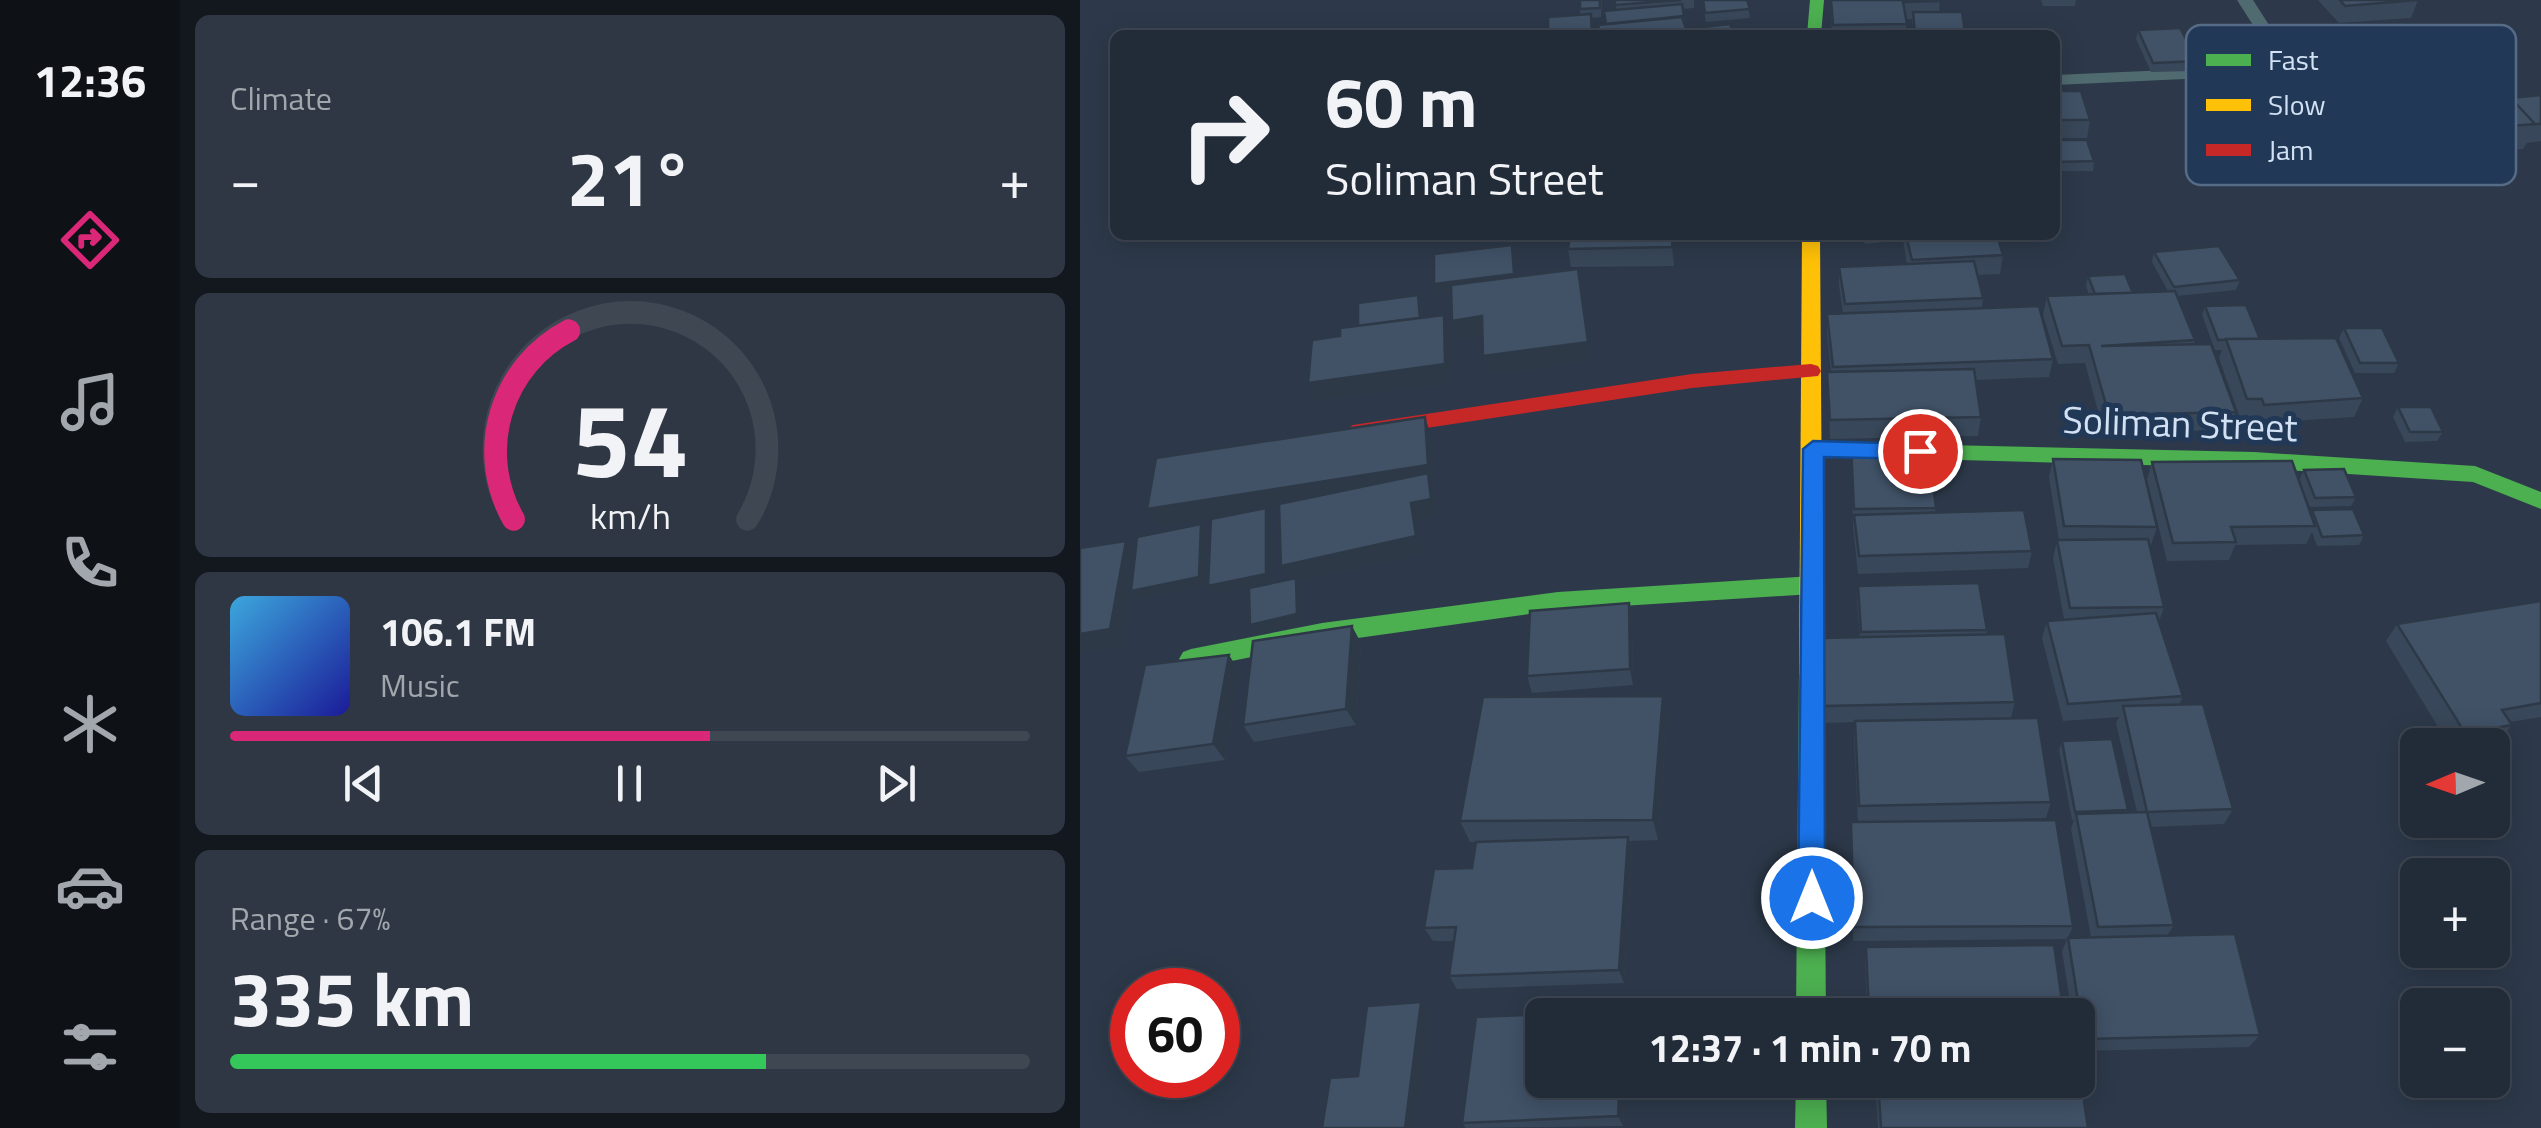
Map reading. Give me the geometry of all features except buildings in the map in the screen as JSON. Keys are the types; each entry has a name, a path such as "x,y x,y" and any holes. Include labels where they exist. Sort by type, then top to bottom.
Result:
{"street":[{"path":"1814,30 1816,0"},
{"path":"1811,240 1811,998"},
{"path":"1338,434 1692,381 1811,371"},
{"name":"Soliman Street","path":"1813,449 2234,459 2475,474 2540,500"},
{"path":"1190,659 1322,632 1558,601 1812,585"},
{"path":"1811,1098 1811,1128"}],"lane":[{"path":"2245,0 2261,25"},
{"path":"2060,80 2186,74"}],"traffic: fast":[{"path":"1814,30 1817,0"},
{"path":"1813,449 2254,460 2475,474 2541,501"},
{"path":"1191,659 1322,633 1558,601 1812,585"},
{"path":"1811,674 1811,998"},
{"path":"1811,1098 1811,1128"}],"traffic: slow":[{"path":"1811,240 1811,674"}],"traffic: jam":[{"path":"1353,432 1692,381 1811,371"}],"route":[{"path":"1812,898 1813,449 1920,451"}]}
